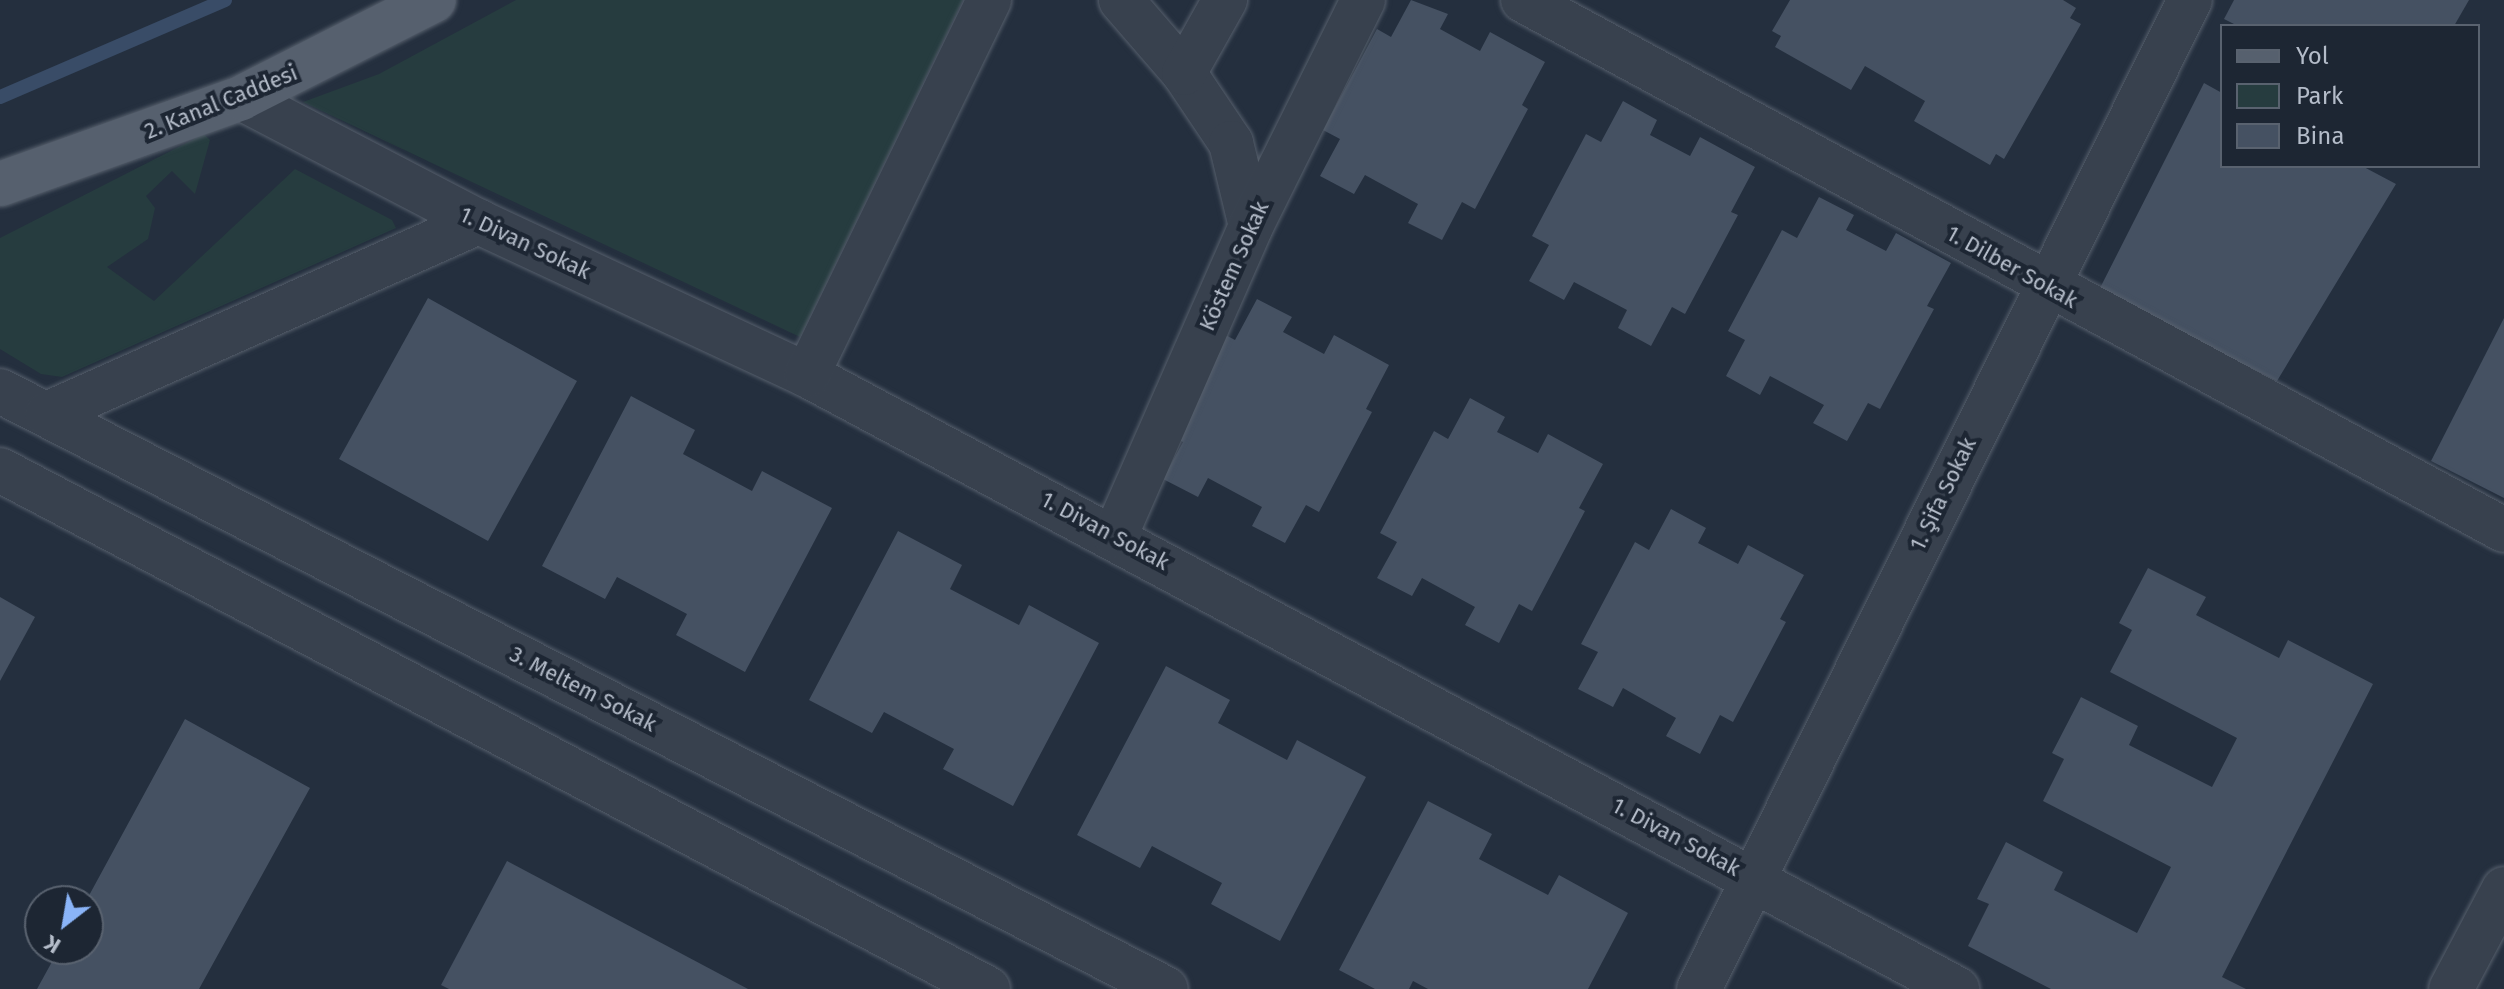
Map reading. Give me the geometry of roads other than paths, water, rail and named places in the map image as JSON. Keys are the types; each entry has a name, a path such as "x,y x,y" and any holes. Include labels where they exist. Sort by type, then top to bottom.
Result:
{"main road":[{"name":"2. Kanal Caddesi","path":"0,184 241,98 434,0"}],"street":[{"path":"807,375 989,0"},
{"path":"1121,0 1184,73 1231,143 1251,226"},
{"path":"1184,73 1225,0"},
{"name":"Köstem Sokak","path":"1115,536 1251,226 1363,0"},
{"name":"1. Dilber Sokak","path":"1523,0 2046,286 2504,530"},
{"name":"1. Şifa Sokak","path":"1699,989 2190,0"},
{"name":"1. Divan Sokak","path":"241,98 479,222 807,375 1115,536 1957,989"},
{"path":"47,414 479,222"},
{"name":"3. Meltem Sokak","path":"0,391 1166,989"},
{"path":"0,470 988,989"},
{"path":"2451,989 2504,889"}],"waterway":[{"path":"0,97 225,0"}]}
